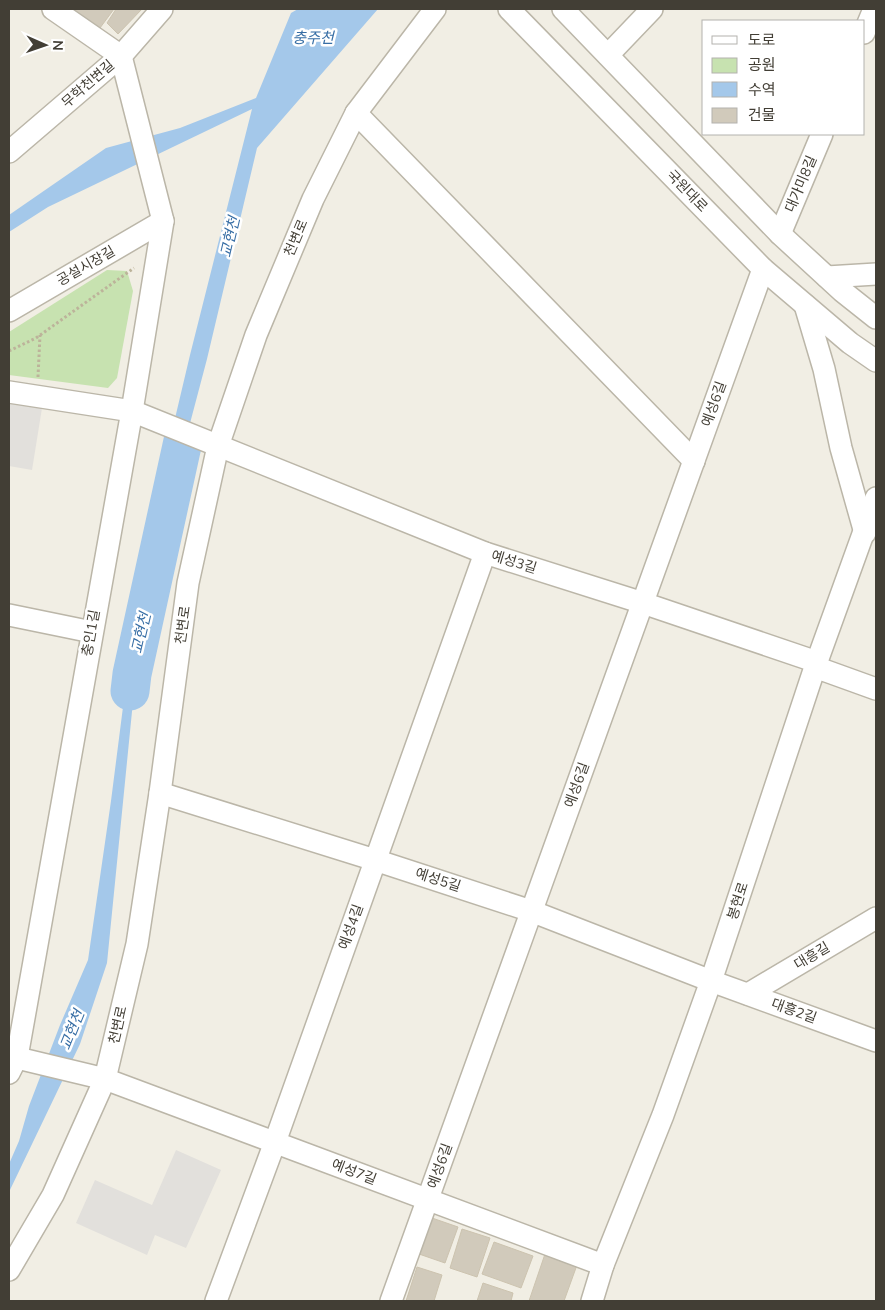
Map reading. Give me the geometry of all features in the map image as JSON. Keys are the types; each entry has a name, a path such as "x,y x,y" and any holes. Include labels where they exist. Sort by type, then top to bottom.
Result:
{"street":[{"path":"53,9 121,56"},
{"name":"무학천변길","path":"9,152 121,56 162,9"},
{"name":"천변로","path":"9,1270 53,1195 105,1079 137,944 160,793 188,583 218,446 256,335 313,199 356,113 435,9"},
{"name":"국원대로","path":"509,9 763,269 850,343 876,361"},
{"path":"563,9 780,234 842,291 876,318"},
{"path":"608,55 652,9"},
{"path":"865,30 874,9"},
{"name":"충인1길","path":"11,1062 132,411 163,221 121,56"},
{"path":"356,113 694,460"},
{"name":"대가미8길","path":"780,234 822,135"},
{"name":"공설시장길","path":"9,311 163,221"},
{"name":"예성6길","path":"391,1301 763,269"},
{"path":"827,277 876,274"},
{"path":"804,304 824,369 841,448 870,528"},
{"name":"예성3길","path":"9,392 132,411 485,553 643,603 816,664 876,689"},
{"name":"봉현로","path":"592,1301 603,1265 663,1115 711,980 816,664 870,528 876,498"},
{"name":"예성4길","path":"216,1301 275,1142 485,553"},
{"path":"9,614 92,632"},
{"name":"예성5길","path":"160,793 532,911 711,980"},
{"name":"대흥길","path":"748,994 876,918"},
{"name":"대흥2길","path":"711,980 876,1041"},
{"name":"예성7길","path":"11,1062 105,1079 603,1265"}],"path":[{"path":"9,351 36,338 134,268"},
{"path":"37,385 40,335"}],"green space":[{"path":"107,270 127,271 133,291 117,378 108,388 9,375 9,332"}],"shaded area":[{"path":"9,403 42,408 32,470 9,466"},
{"path":"176,1150 221,1170 186,1248 155,1235 147,1255 76,1223 95,1180 152,1205"}],"water":[{"name":"충주천","path":"298,9 378,9 257,148 207,359 143,601 107,963 80,1044 9,1192 9,1164 60,1025 88,960 111,801 142,558 190,355 252,109 48,207 9,232 9,215 106,148 180,128 256,98 291,13"}],"building":[{"path":"67,9 114,9 97,32"},
{"path":"116,9 142,9 118,34 107,23"},
{"path":"432,1218 458,1227 445,1263 419,1254"},
{"path":"462,1229 490,1238 477,1277 450,1268"},
{"path":"494,1242 533,1256 521,1288 482,1274"},
{"path":"545,1254 577,1265 564,1301 529,1301"},
{"path":"417,1267 442,1275 434,1301 406,1301"},
{"path":"483,1283 513,1293 511,1301 477,1301"}],"waterway":[{"name":"교현천","path":"130,691 132,674 183,441"}]}
